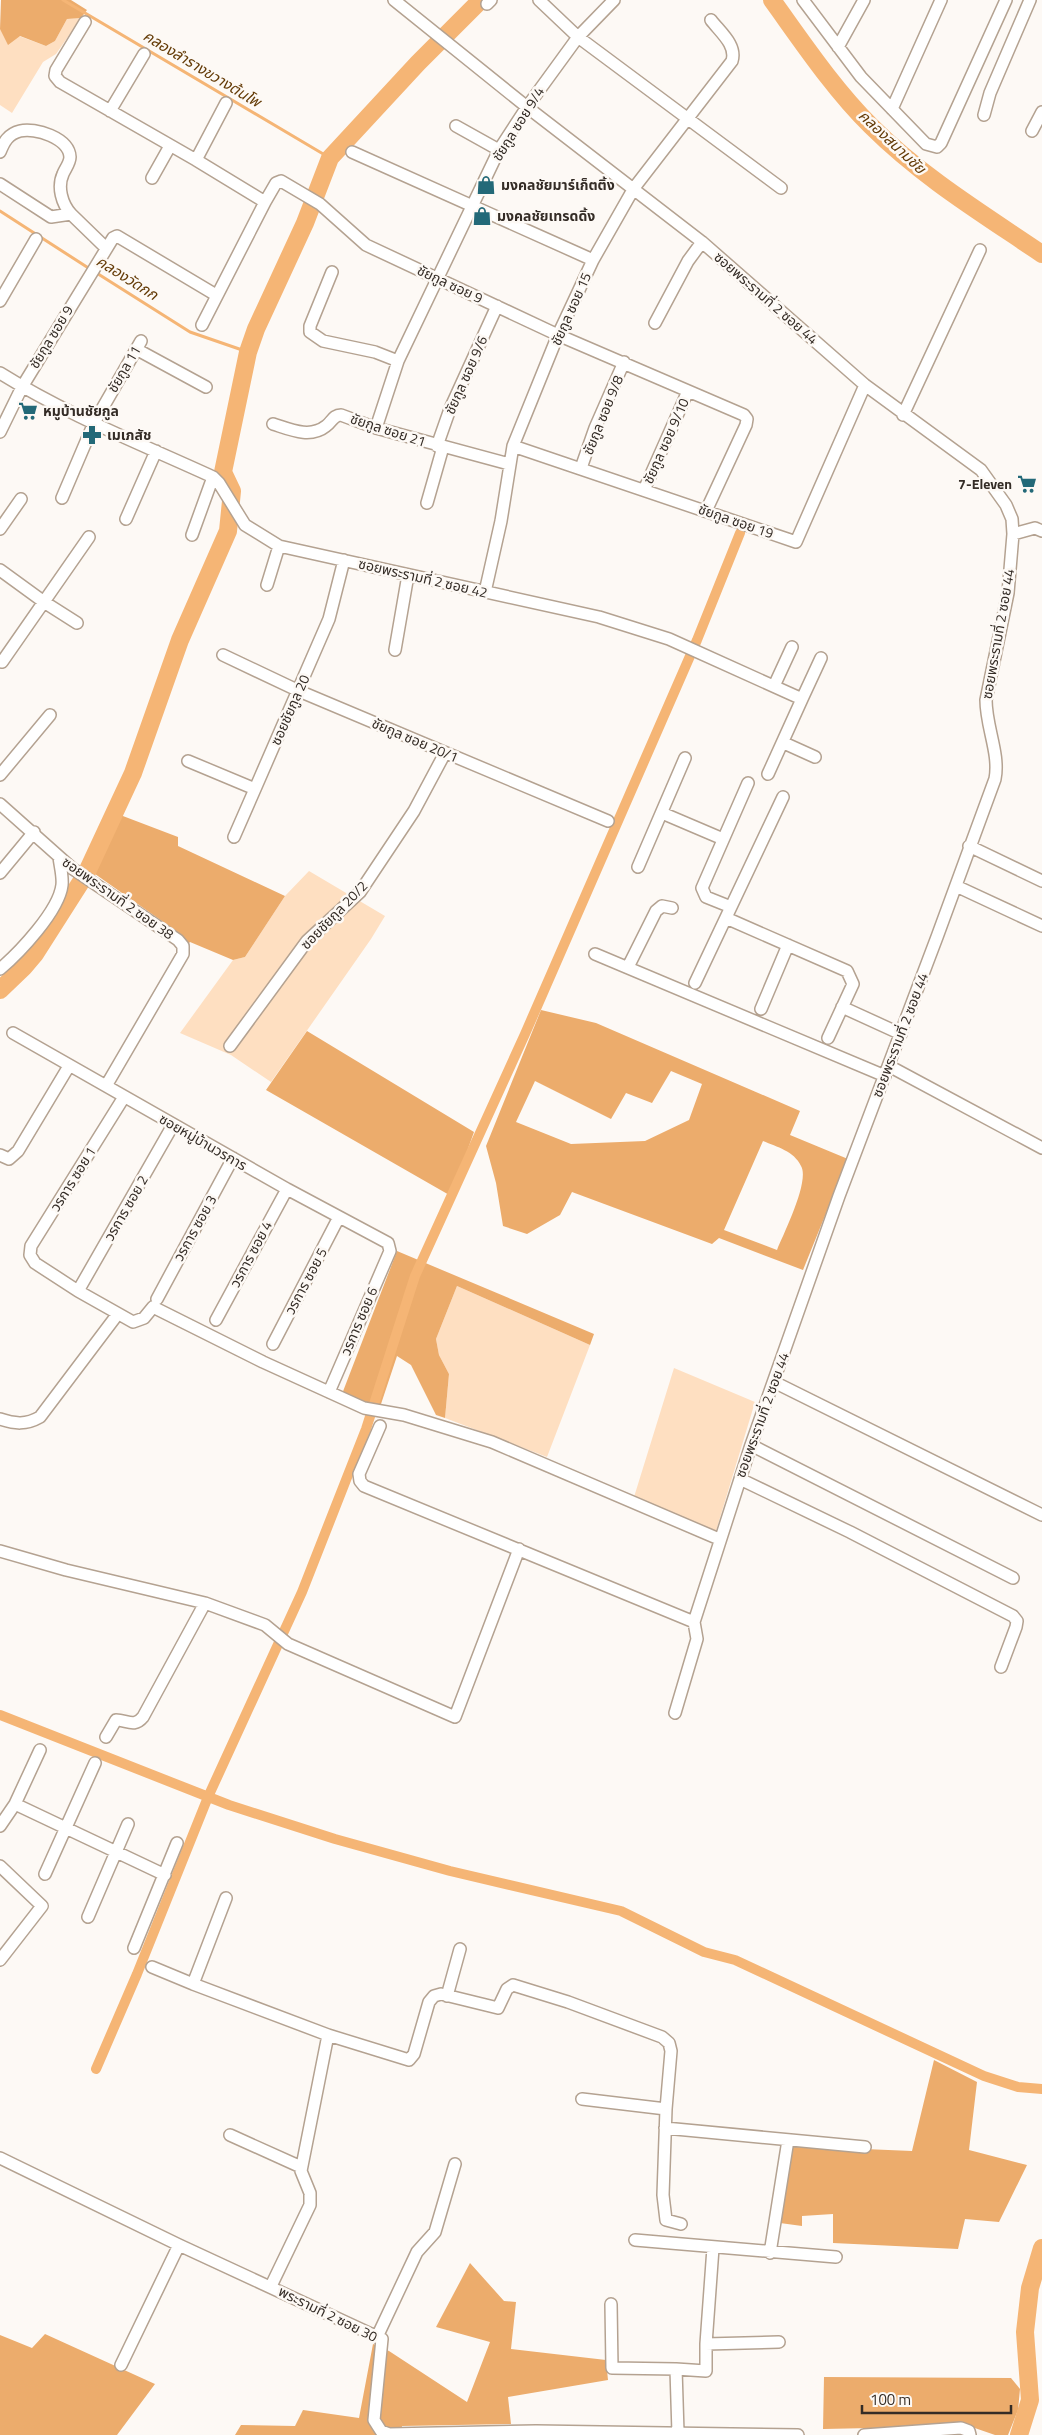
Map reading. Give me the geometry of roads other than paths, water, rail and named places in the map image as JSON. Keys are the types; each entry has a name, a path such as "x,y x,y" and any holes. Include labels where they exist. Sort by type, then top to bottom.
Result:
{"street":[{"name":"ซอยพระรามที่ 2 ซอย 44","path":"394,0 527,107 702,242 865,385 903,415 981,470 1006,504 1012,519 1013,534 1008,593 986,700 986,718 997,769 956,886 839,1196 751,1445 694,1622 698,1639 676,1713"},
{"path":"539,0 578,37 781,188"},
{"name":"ชัยกูล ซอย 9/4","path":"376,428 398,361 499,150 527,107 578,37 614,0"},
{"path":"803,0 861,77 926,144 937,146 941,143 1006,0"},
{"path":"838,47 864,0"},
{"path":"892,109 940,0"},
{"path":"984,115 990,93 1030,0"},
{"name":"ชัยกูล ซอย 15","path":"485,592 501,521 513,446 558,335 593,260 634,188 732,61 734,53 732,46 711,20"},
{"path":"85,22 56,70 55,76 60,82 265,202"},
{"path":"110,111 144,54"},
{"path":"196,160 226,103"},
{"path":"1032,131 1042,112"},
{"path":"456,126 499,150"},
{"path":"0,152 3,138 18,131 31,129 46,133 65,145 70,158 60,186 65,207 71,214 106,248 113,238 117,236 216,295"},
{"path":"152,178 170,146"},
{"path":"352,152 593,260"},
{"name":"ชัยกูล ซอย 9","path":"202,325 265,202 276,183 280,181 320,204 360,242 558,335 744,415 747,420 746,425 706,511"},
{"path":"0,184 51,217 71,214"},
{"path":"0,301 36,239"},
{"path":"655,323 688,261 702,242"},
{"name":"ชัยกูล ซอย 9","path":"0,432 22,387 106,248"},
{"path":"903,415 980,250"},
{"path":"332,272 310,326 310,332 323,341 375,352 398,361"},
{"name":"ชัยกูล ซอย 9/6","path":"427,502 450,409 497,306"},
{"name":"ชัยกูล 11","path":"62,498 94,424 138,345 206,387"},
{"name":"ชัยกูล ซอย 9/8","path":"581,468 595,428 624,362"},
{"name":"ซอยพระรามที่ 2 ซอย 42","path":"0,373 22,387 94,424 213,477 222,487 245,525 278,546 599,617 657,634 802,699"},
{"name":"ชัยกูล ซอย 19","path":"513,446 796,542 865,385"},
{"name":"ชัยกูล ซอย 9/10","path":"644,490 688,391"},
{"name":"ชัยกูล ซอย 21","path":"273,424 305,433 318,431 336,415 341,415 376,428 509,464"},
{"path":"126,519 156,451"},
{"path":"192,535 213,477"},
{"path":"0,529 21,499"},
{"path":"1013,534 1035,528 1042,531"},
{"path":"2,662 90,537"},
{"path":"267,585 278,546"},
{"name":"ซอยชัยกูล 20","path":"234,837 299,691 328,619 344,560"},
{"path":"0,570 77,624"},
{"path":"395,650 408,575"},
{"path":"774,686 792,647"},
{"name":"ชัยกูล ซอย 20/1","path":"223,655 299,691 608,821"},
{"path":"768,774 784,743 821,658"},
{"path":"0,775 50,714"},
{"path":"784,743 815,757"},
{"name":"ซอยชัยกูล 20/2","path":"230,1046 307,941 360,892 414,812 446,753"},
{"path":"638,867 685,758"},
{"path":"188,761 255,789"},
{"path":"748,783 702,888 706,897 728,913 788,945 847,971 853,984 828,1038"},
{"path":"695,983 783,796"},
{"name":"ซอยพระรามที่ 2 ซอย 38","path":"0,804 34,832 73,869 146,916 178,940 183,946 183,954 106,1086"},
{"path":"662,813 723,839"},
{"path":"0,874 34,832"},
{"path":"969,846 1042,882"},
{"path":"0,969 18,954 40,928 59,894 62,885 59,857"},
{"path":"956,886 1042,926"},
{"path":"628,967 656,911 662,906 672,908"},
{"path":"761,1009 788,945"},
{"path":"595,954 887,1070 1042,1148"},
{"path":"842,1007 901,1034"},
{"name":"ซอยหมู่บ้านวรการ","path":"13,1033 286,1189 381,1237 388,1243 390,1251"},
{"path":"0,1155 9,1159 18,1151 69,1066"},
{"name":"วรการ ซอย 1","path":"78,1292 35,1262 30,1255 32,1246 124,1097"},
{"name":"วรการ ซอย 2","path":"78,1292 174,1125"},
{"name":"วรการ ซอย 3","path":"117,1315 133,1322 144,1318 155,1303 233,1158"},
{"name":"วรการ ซอย 4","path":"216,1320 286,1189"},
{"name":"วรการ ซอย 5","path":"273,1344 339,1217"},
{"name":"วรการ ซอย 6","path":"329,1392 390,1251"},
{"path":"0,1419 22,1424 31,1423 40,1417 117,1315 78,1292"},
{"path":"155,1303 364,1408 404,1415 492,1442 720,1539"},
{"path":"774,1382 1042,1515"},
{"path":"380,1426 359,1474 360,1481 364,1486 694,1622"},
{"path":"751,1445 1013,1578"},
{"path":"740,1479 850,1532 1013,1616 1017,1621 1016,1627 1001,1667"},
{"path":"0,1552 66,1570 205,1603 265,1625 288,1644 455,1717 519,1549"},
{"path":"106,1737 116,1720 134,1724 143,1717 205,1603"},
{"path":"0,1826 15,1804 40,1750"},
{"path":"46,1874 96,1763"},
{"path":"15,1804 165,1875"},
{"path":"88,1917 128,1824"},
{"path":"134,1948 178,1844"},
{"path":"0,1866 42,1906 0,1960"},
{"path":"193,1984 226,1898"},
{"path":"447,1996 460,1949"},
{"path":"152,1967 328,2035 408,2060 414,2054 429,2002 434,1996 441,1994 498,2008 507,1989 513,1985 568,2002 662,2037 669,2043 671,2051 665,2128 665,2216 668,2222 681,2224"},
{"path":"271,2286 312,2198 302,2177 302,2167 328,2035"},
{"path":"582,2099 666,2109"},
{"path":"665,2128 865,2147"},
{"path":"230,2135 302,2167"},
{"path":"770,2253 788,2140"},
{"name":"พระรามที่ 2 ซอย 30","path":"0,2158 180,2245 382,2339 374,2420 381,2431 389,2434 536,2431 798,2435"},
{"path":"377,2336 417,2252 435,2232 455,2164"},
{"path":"635,2240 770,2253 836,2257"},
{"path":"121,2365 180,2245"},
{"path":"611,2304 612,2368 706,2371 706,2344 713,2248"},
{"path":"706,2344 778,2342"},
{"path":"676,2369 678,2433"},
{"path":"864,2435 961,2428 969,2431 970,2435"}],"waterway":[{"name":"คลองลำรางขวางต้นโพ","path":"63,0 330,158"},
{"path":"0,990 35,954 86,874 133,773 180,640 228,531 232,491 223,472 248,352 256,329 305,223 330,158 418,63 481,0"},
{"name":"คลองสนามชัย","path":"772,0 844,96 891,145 954,194 1042,254"},
{"name":"คลองวัดกก","path":"0,211 90,269"},
{"name":"คลองวัดกก","path":"95,272 190,332 248,352"},
{"path":"96,2069 137,1974 208,1797 302,1592 366,1429 415,1276 525,1034 697,640 740,533"},
{"path":"0,1715 229,1805 335,1839 450,1871 621,1911 704,1952 735,1960 984,2076 1018,2087 1042,2089"},
{"name":"คลองสนามชัย","path":"1019,2435 1030,2400 1025,2332 1030,2288 1042,2248"}],"place":[{"name":"มงคลชัยมาร์เก็ตติ้ง","path":"486,185"},
{"name":"มงคลชัยเทรดดิ้ง","path":"482,216"},
{"name":"หมูบ้านชัยกูล","path":"28,411"},
{"name":"เมเภสัช","path":"92,435"},
{"name":"7-Eleven","path":"1027,484"}]}
